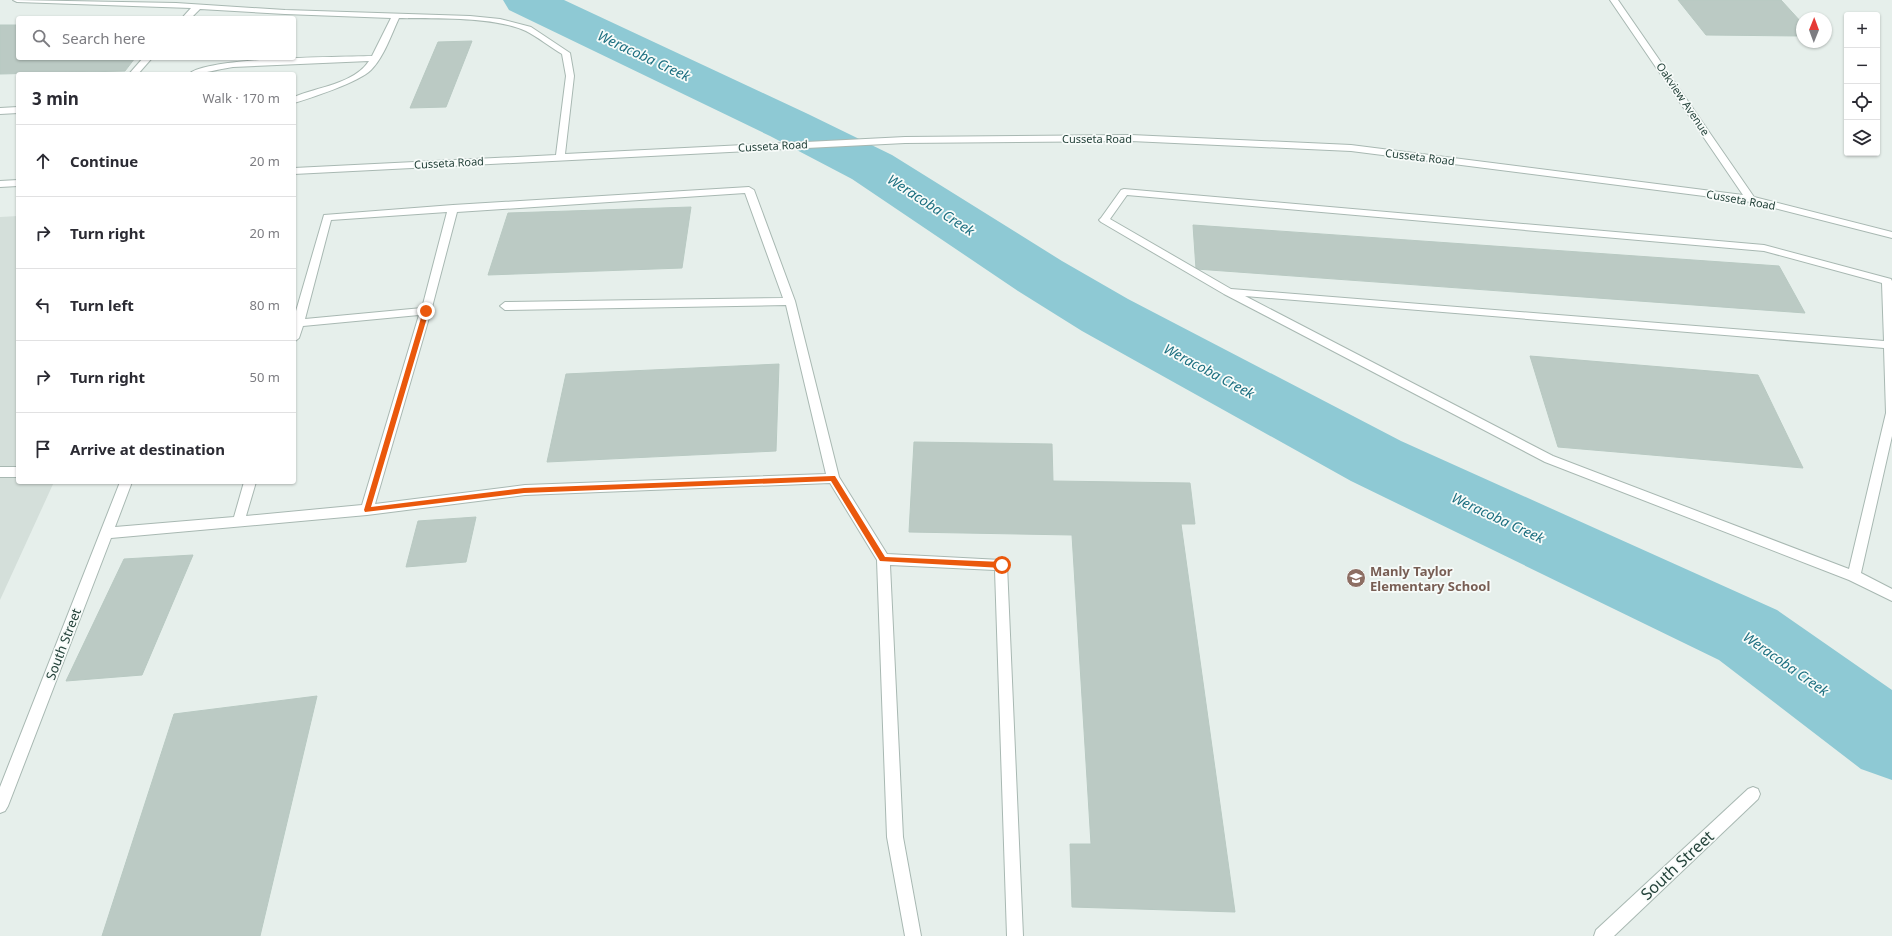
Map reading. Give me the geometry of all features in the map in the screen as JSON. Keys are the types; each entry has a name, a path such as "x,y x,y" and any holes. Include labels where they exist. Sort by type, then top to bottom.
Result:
{"street":[{"path":"17,0 198,6 285,12 439,16 500,21 528,29 566,53 570,76 560,157"},
{"name":"Oakview Avenue","path":"1614,0 1751,199"},
{"path":"188,16 198,6"},
{"path":"296,99 358,76 369,68 396,15"},
{"path":"198,72 212,67 233,64 374,58"},
{"path":"135,72 146,60"},
{"path":"0,111 16,110"},
{"name":"Cusseta Road","path":"296,171 736,147 905,140 1131,138 1352,148 1751,199 1892,235"},
{"path":"0,184 16,183"},
{"path":"296,332 327,218 453,208 749,190 790,302 833,478 883,559 895,837 913,936"},
{"path":"1854,576 1891,415 1889,345 1890,282 1764,248 1124,192 1104,220 1228,292 1549,459 1854,576 1892,595"},
{"path":"367,510 426,311 453,208"},
{"path":"1228,292 1889,345"},
{"path":"505,306 790,302"},
{"path":"299,323 426,311"},
{"path":"0,472 16,472"},
{"path":"106,532 367,510 524,490 833,478"},
{"name":"South Street","path":"0,806 125,484"},
{"path":"238,520 249,484"},
{"path":"883,559 1002,565 1015,936"},
{"name":"South Street","path":"1602,936 1753,794"}],"shaded area":[{"path":"16,216 16,484 53,484 0,600 0,217"}],"building":[{"path":"1678,0 1781,0 1796,16 1796,36 1706,35"},
{"path":"0,25 16,25 16,60 133,60 125,71 16,72 16,74 0,74"},
{"path":"472,41 446,107 410,108 438,42"},
{"path":"691,207 682,268 488,275 508,213"},
{"path":"1193,225 1779,266 1805,313 1196,269"},
{"path":"1530,356 1758,375 1803,468 1558,447"},
{"path":"779,364 776,451 547,462 566,374"},
{"path":"914,442 1052,444 1053,481 1190,483 1195,524 1181,524 1235,912 1072,907 1070,844 1091,844 1072,535 909,532"},
{"path":"476,517 466,562 406,567 418,521"},
{"path":"193,555 142,675 66,681 124,559"},
{"path":"317,696 260,936 102,936 174,714"}],"waterway":[{"name":"Weracoba Creek","path":"526,0 789,125 872,167 1040,276 1105,315 1376,461 1748,635 1892,740"}],"place":[{"name":"Manly Taylor Elementary School","path":"1356,578"}],"route":[{"path":"426,311 367,510 524,490 833,478 883,559 1002,565"}]}
